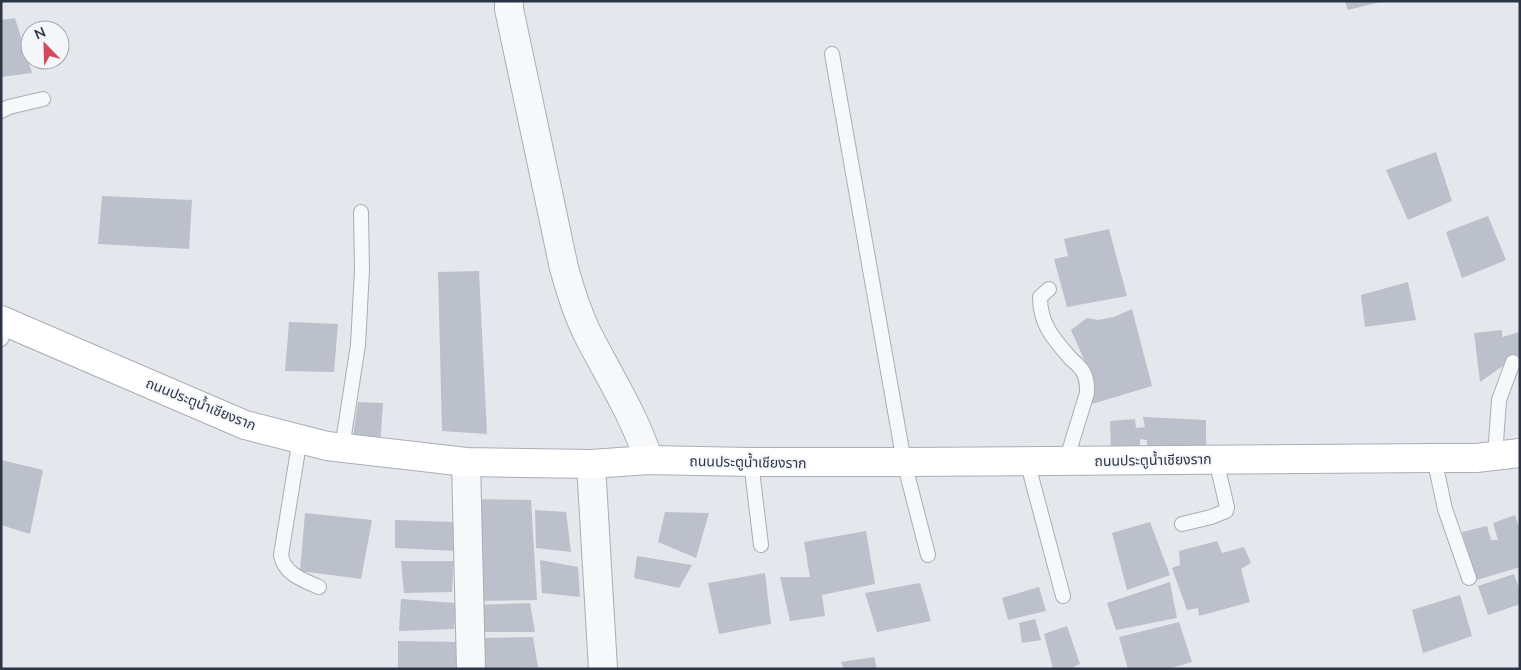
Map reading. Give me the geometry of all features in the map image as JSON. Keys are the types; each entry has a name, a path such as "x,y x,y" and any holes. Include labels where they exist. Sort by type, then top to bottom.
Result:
{"street":[{"path":"506,4 562,258 572,295 586,331 623,398 649,460"},
{"name":"ถนนประตูน้ำเชียงราก","path":"4,327 244,424 327,446 466,462 591,464 649,460 751,462 1216,460 1476,458 1507,454"},
{"path":"466,462 471,669"},
{"path":"591,464 603,669"}],"lane":[{"path":"832,54 904,462 928,555"},
{"path":"1,110 43,99"},
{"path":"342,448 358,345 362,270 361,212"},
{"path":"1049,289 1040,297 1040,309 1044,322 1049,332 1083,371 1087,382 1088,393 1066,461"},
{"path":"1507,454 1499,400 1512,362"},
{"path":"300,438 281,555 288,570 298,578 319,587"},
{"path":"1434,458 1445,509 1469,578"},
{"path":"1182,524 1212,517 1226,511 1227,507 1216,460"},
{"path":"1027,461 1063,596"},
{"path":"751,462 761,545"}],"building":[{"path":"1345,1 1380,1 1380,2 1348,10"},
{"path":"15,18 20,34 20,70 31,70 32,73 1,77 1,20"},
{"path":"1436,152 1452,201 1408,220 1386,170"},
{"path":"102,196 192,200 189,249 98,244"},
{"path":"1488,216 1506,260 1462,278 1446,232"},
{"path":"1109,229 1127,296 1067,307 1054,259 1068,256 1064,239"},
{"path":"479,271 487,434 442,431 438,272"},
{"path":"1408,282 1416,320 1365,327 1361,295"},
{"path":"1132,309 1152,386 1092,404 1089,371 1071,330 1087,318 1098,320 1114,317"},
{"path":"289,322 338,324 334,372 285,371"},
{"path":"1502,330 1502,337 1520,332 1520,354 1480,382 1474,333"},
{"path":"358,402 383,403 380,446 352,443"},
{"path":"1143,417 1206,420 1206,455 1147,457 1147,440 1140,439 1140,457 1111,458 1110,421 1135,419 1136,428 1145,427"},
{"path":"1,460 43,470 30,534 1,525"},
{"path":"475,499 531,500 537,600 472,601"},
{"path":"535,510 566,512 571,552 536,548"},
{"path":"665,512 709,513 696,558 658,542"},
{"path":"305,513 372,520 361,579 300,571"},
{"path":"1515,515 1520,531 1520,567 1477,580 1462,532 1487,526 1491,540 1498,540 1493,523"},
{"path":"395,520 453,522 457,551 395,548"},
{"path":"1150,522 1170,575 1127,590 1112,533"},
{"path":"866,531 875,584 822,595 825,616 790,621 780,577 810,577 804,542"},
{"path":"1217,541 1222,553 1244,547 1251,563 1241,569 1250,602 1199,616 1198,608 1187,610 1172,568 1180,565 1179,551"},
{"path":"637,556 692,565 679,588 634,578"},
{"path":"540,560 578,567 580,597 542,593"},
{"path":"401,561 454,561 452,592 404,593"},
{"path":"765,573 771,624 719,634 708,583"},
{"path":"1514,574 1520,591 1520,604 1488,615 1478,586"},
{"path":"1170,582 1177,618 1116,630 1107,603"},
{"path":"920,583 931,621 877,632 865,593"},
{"path":"1039,587 1046,611 1008,620 1002,598"},
{"path":"1460,595 1472,636 1423,653 1412,610"},
{"path":"401,599 456,603 454,629 399,631"},
{"path":"530,603 535,632 476,632 475,605"},
{"path":"1035,619 1041,640 1022,643 1019,623"},
{"path":"1179,622 1192,662 1167,669 1128,669 1119,637"},
{"path":"1067,626 1080,664 1073,667 1074,669 1053,669 1044,634"},
{"path":"533,637 538,667 478,669 477,638"},
{"path":"398,641 458,642 457,669 398,669"},
{"path":"874,657 877,669 844,669 841,662"}]}
